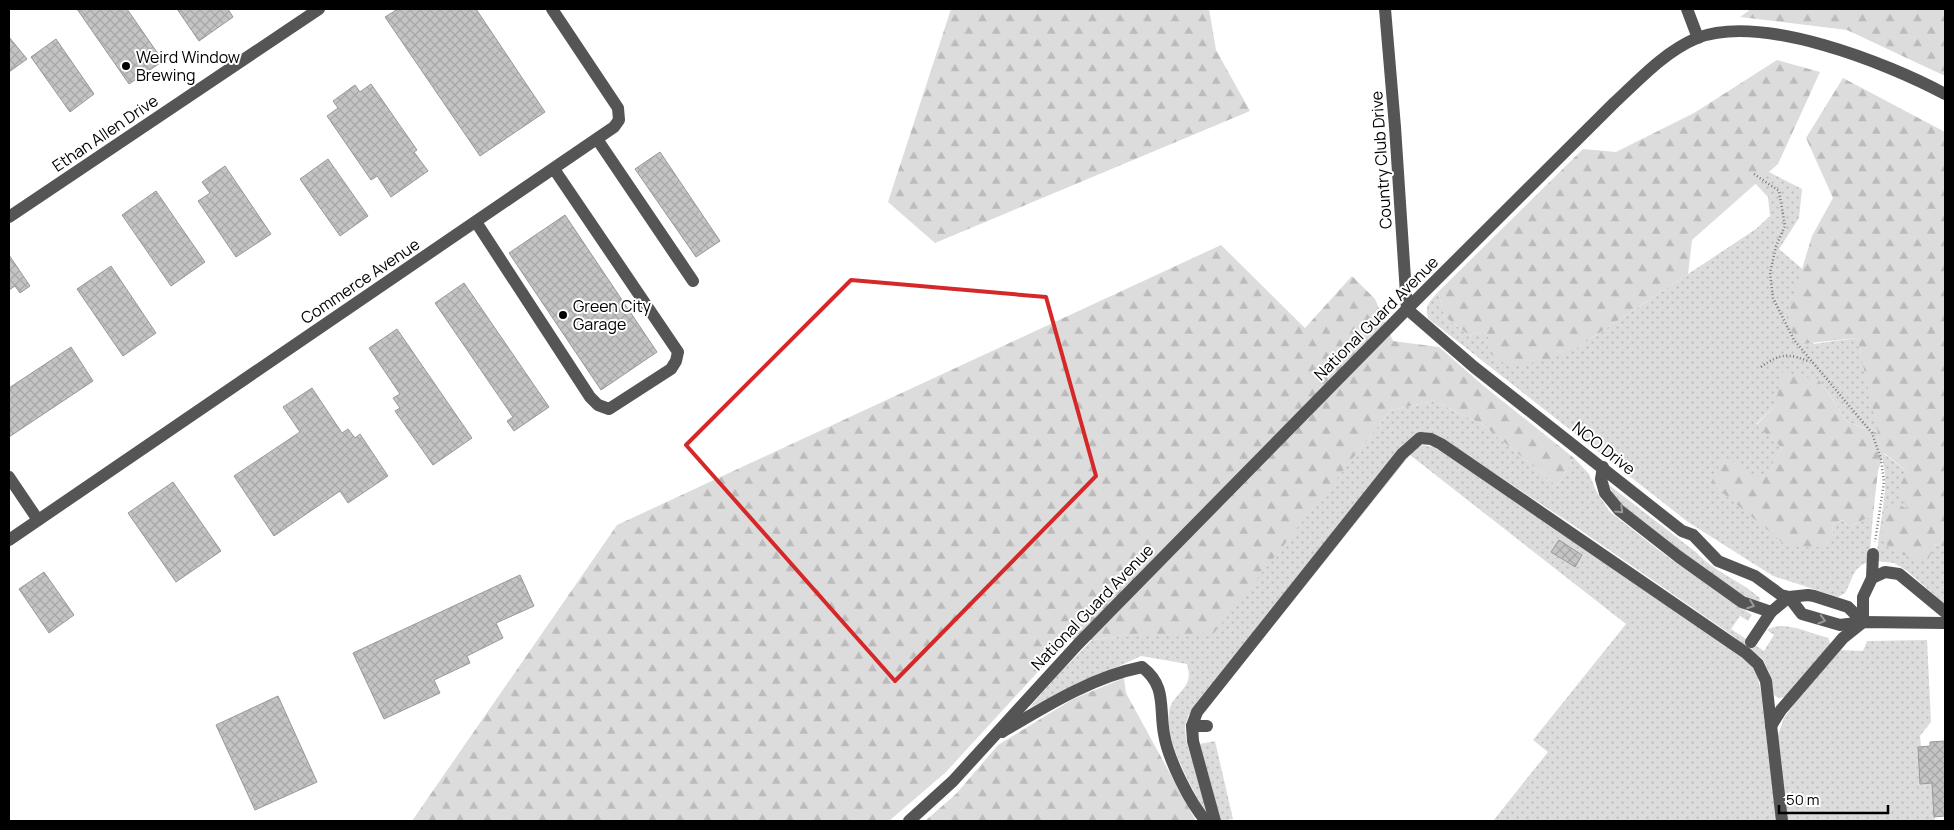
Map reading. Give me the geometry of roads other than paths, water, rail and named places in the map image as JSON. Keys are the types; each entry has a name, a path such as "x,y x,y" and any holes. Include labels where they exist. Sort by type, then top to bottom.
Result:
{"street":[{"name":"Ethan Allen Drive","path":"9,217 319,9"},
{"name":"Commerce Avenue","path":"9,540 554,169 617,124 619,112 552,9"},
{"name":"Country Club Drive","path":"1385,9 1396,137 1406,309"},
{"path":"1687,9 1698,38"},
{"name":"National Guard Avenue","path":"909,821 952,781 1078,644 1406,309 1642,77 1672,52 1698,38 1726,32 1756,32 1803,40 1876,63 1945,94"},
{"path":"597,139 693,281"},
{"path":"476,222 590,398 598,405 609,409 671,369 676,361 678,352 554,169"},
{"name":"NCO Drive","path":"1406,309 1474,367 1682,531 1694,536 1718,561 1755,576 1781,595 1789,597 1802,614 1840,625 1864,622 1945,623"},
{"path":"1215,821 1193,741 1192,726 1197,712 1402,454 1420,438 1431,439 1441,444 1746,653 1758,664 1766,680 1782,821"},
{"path":"1603,467 1601,479 1605,493 1619,510 1679,557 1742,602 1771,612"},
{"path":"9,477 38,520"},
{"path":"1864,622 1863,597 1872,578 1873,554"},
{"path":"1872,578 1885,572 1900,574 1945,612"},
{"path":"1750,642 1771,612 1789,597 1808,594 1814,596 1848,608 1864,622"},
{"path":"1771,726 1781,710 1843,638 1864,622"},
{"path":"991,738 1081,688 1123,671 1142,667 1152,674 1159,685 1164,734 1171,756 1192,802 1206,821"},
{"path":"1192,726 1207,726"}],"place":[{"name":"Weird Window Brewing","path":"126,66"},
{"name":"Green City Garage","path":"563,315"}]}
